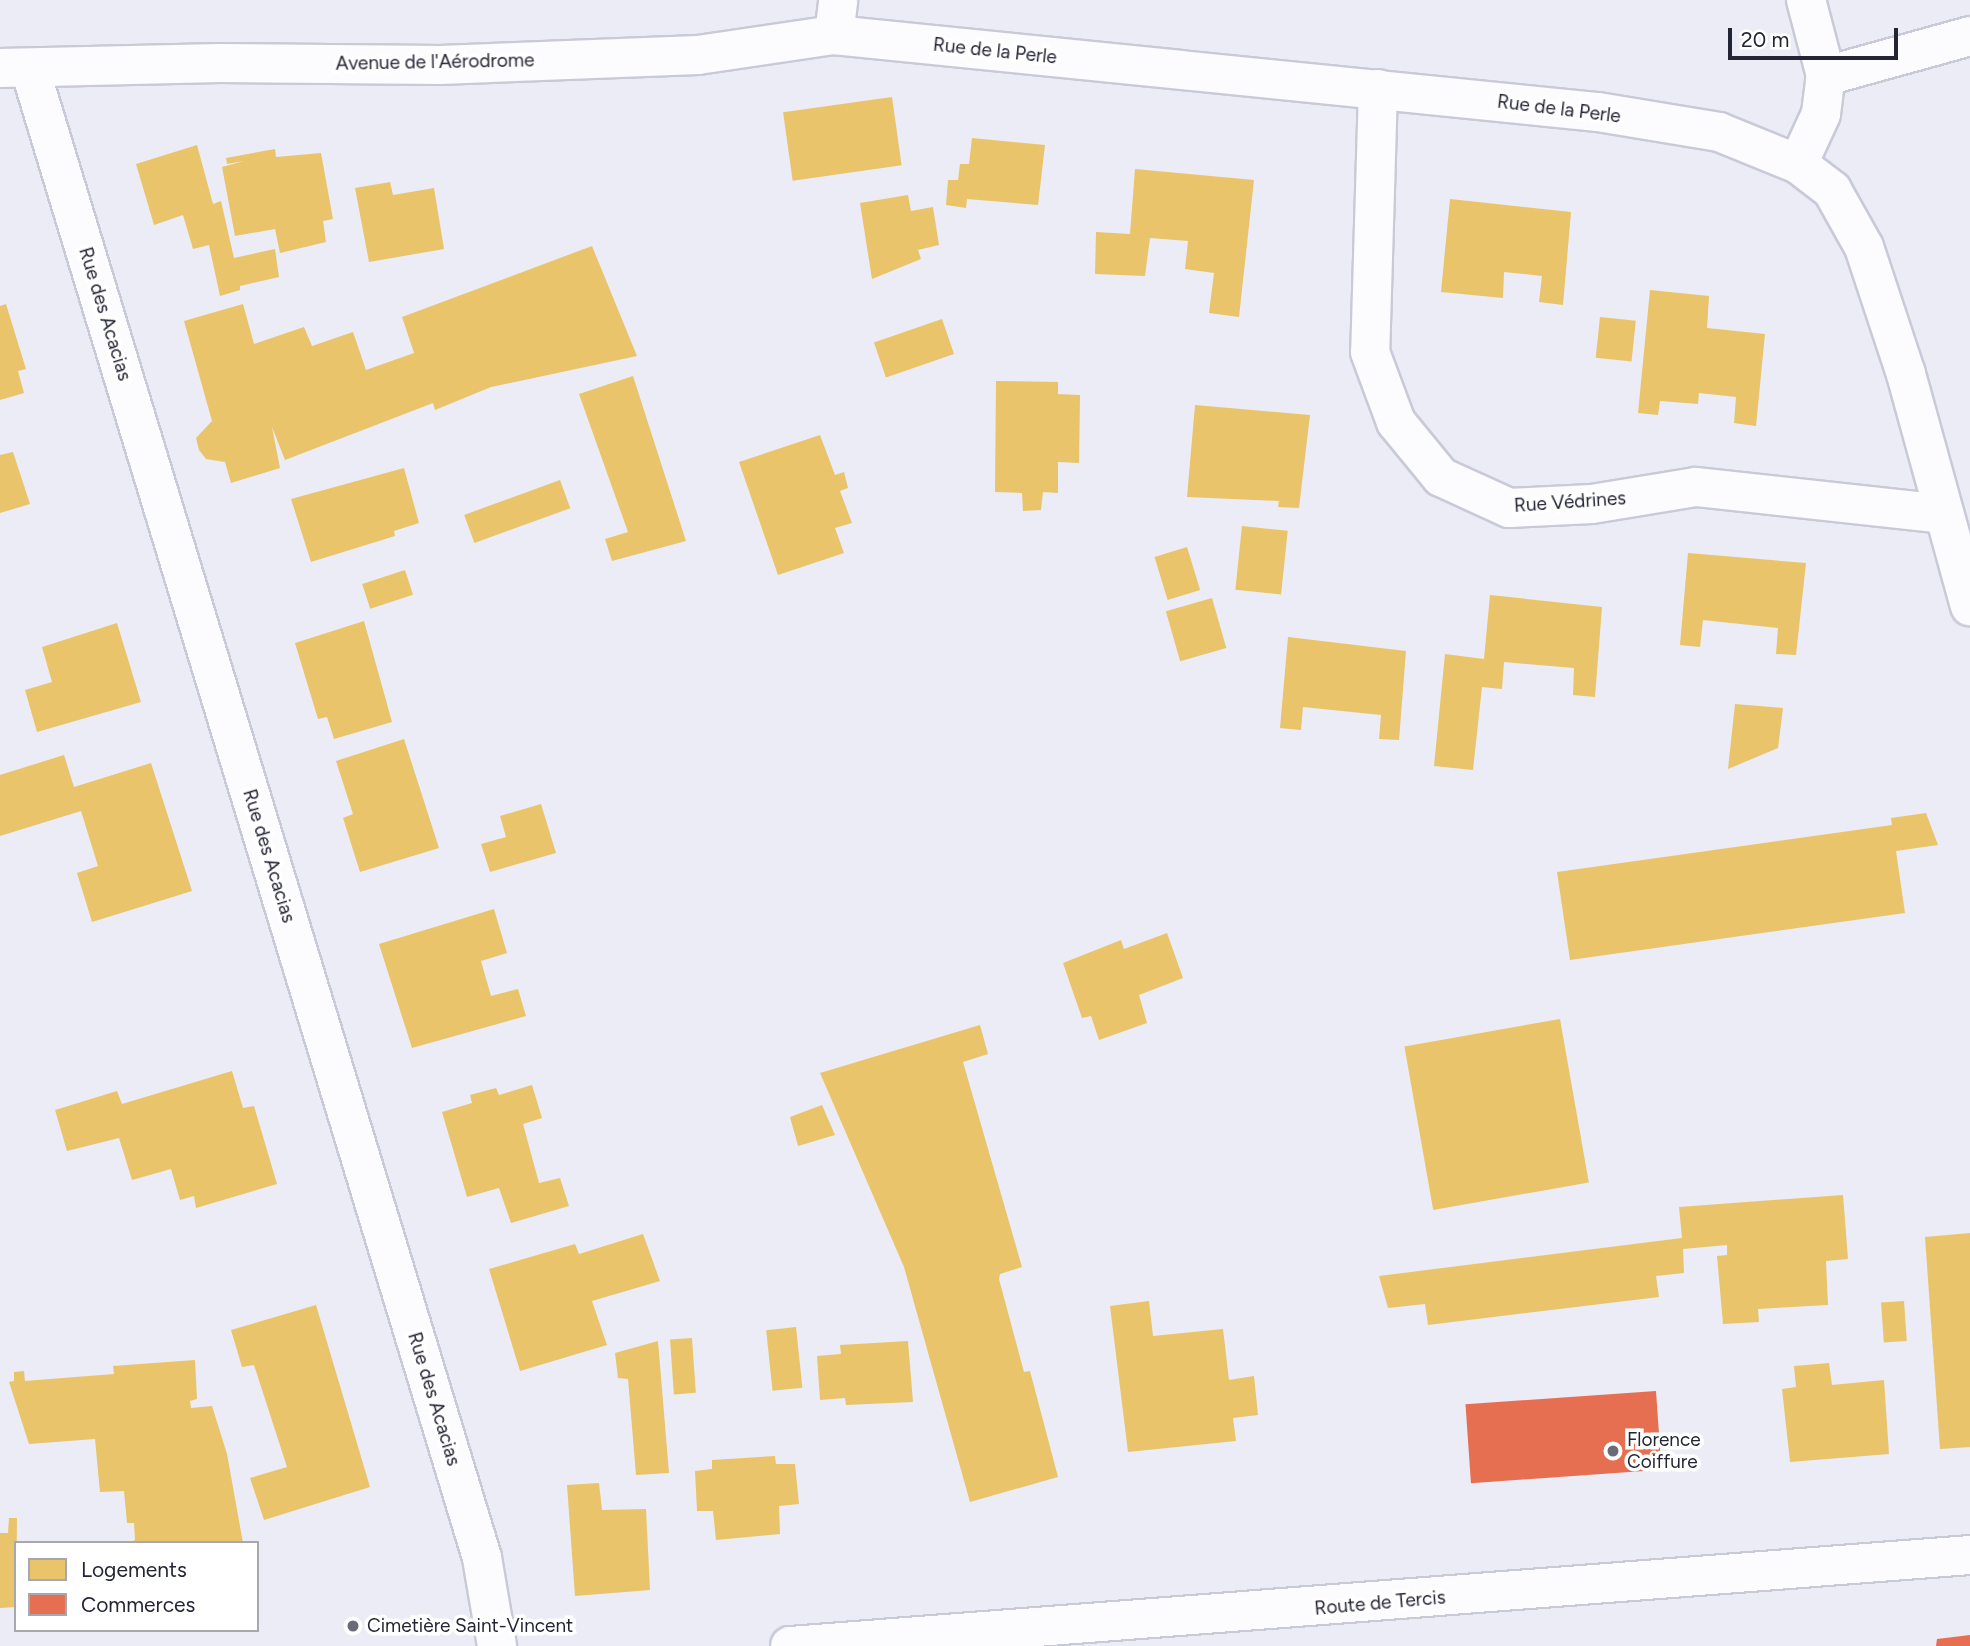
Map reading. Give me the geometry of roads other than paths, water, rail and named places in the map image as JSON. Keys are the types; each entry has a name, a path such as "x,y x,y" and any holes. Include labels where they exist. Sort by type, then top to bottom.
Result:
{"street":[{"path":"1798,164 1821,114 1826,76 1806,0"},
{"name":"Avenue de l'Aérodrome","path":"15,68 220,63 440,65 698,55 836,18"},
{"name":"Rue de la Perle","path":"836,18 1378,89 1598,112 1719,132 1798,164 1832,190 1864,247 1906,374 1970,606"},
{"path":"1826,76 1970,36"},
{"name":"Rue des Acacias","path":"15,68 482,1558 497,1646"},
{"name":"Rue Védrines","path":"1378,89 1370,352 1396,422 1441,477 1509,508 1592,504 1696,487 1943,514"},
{"name":"Route de Tercis","path":"790,1646 1970,1555"}],"place":[{"name":"Florence Coiffure","path":"1613,1451"},
{"name":"Cimetière Saint-Vincent","path":"353,1626"}]}
